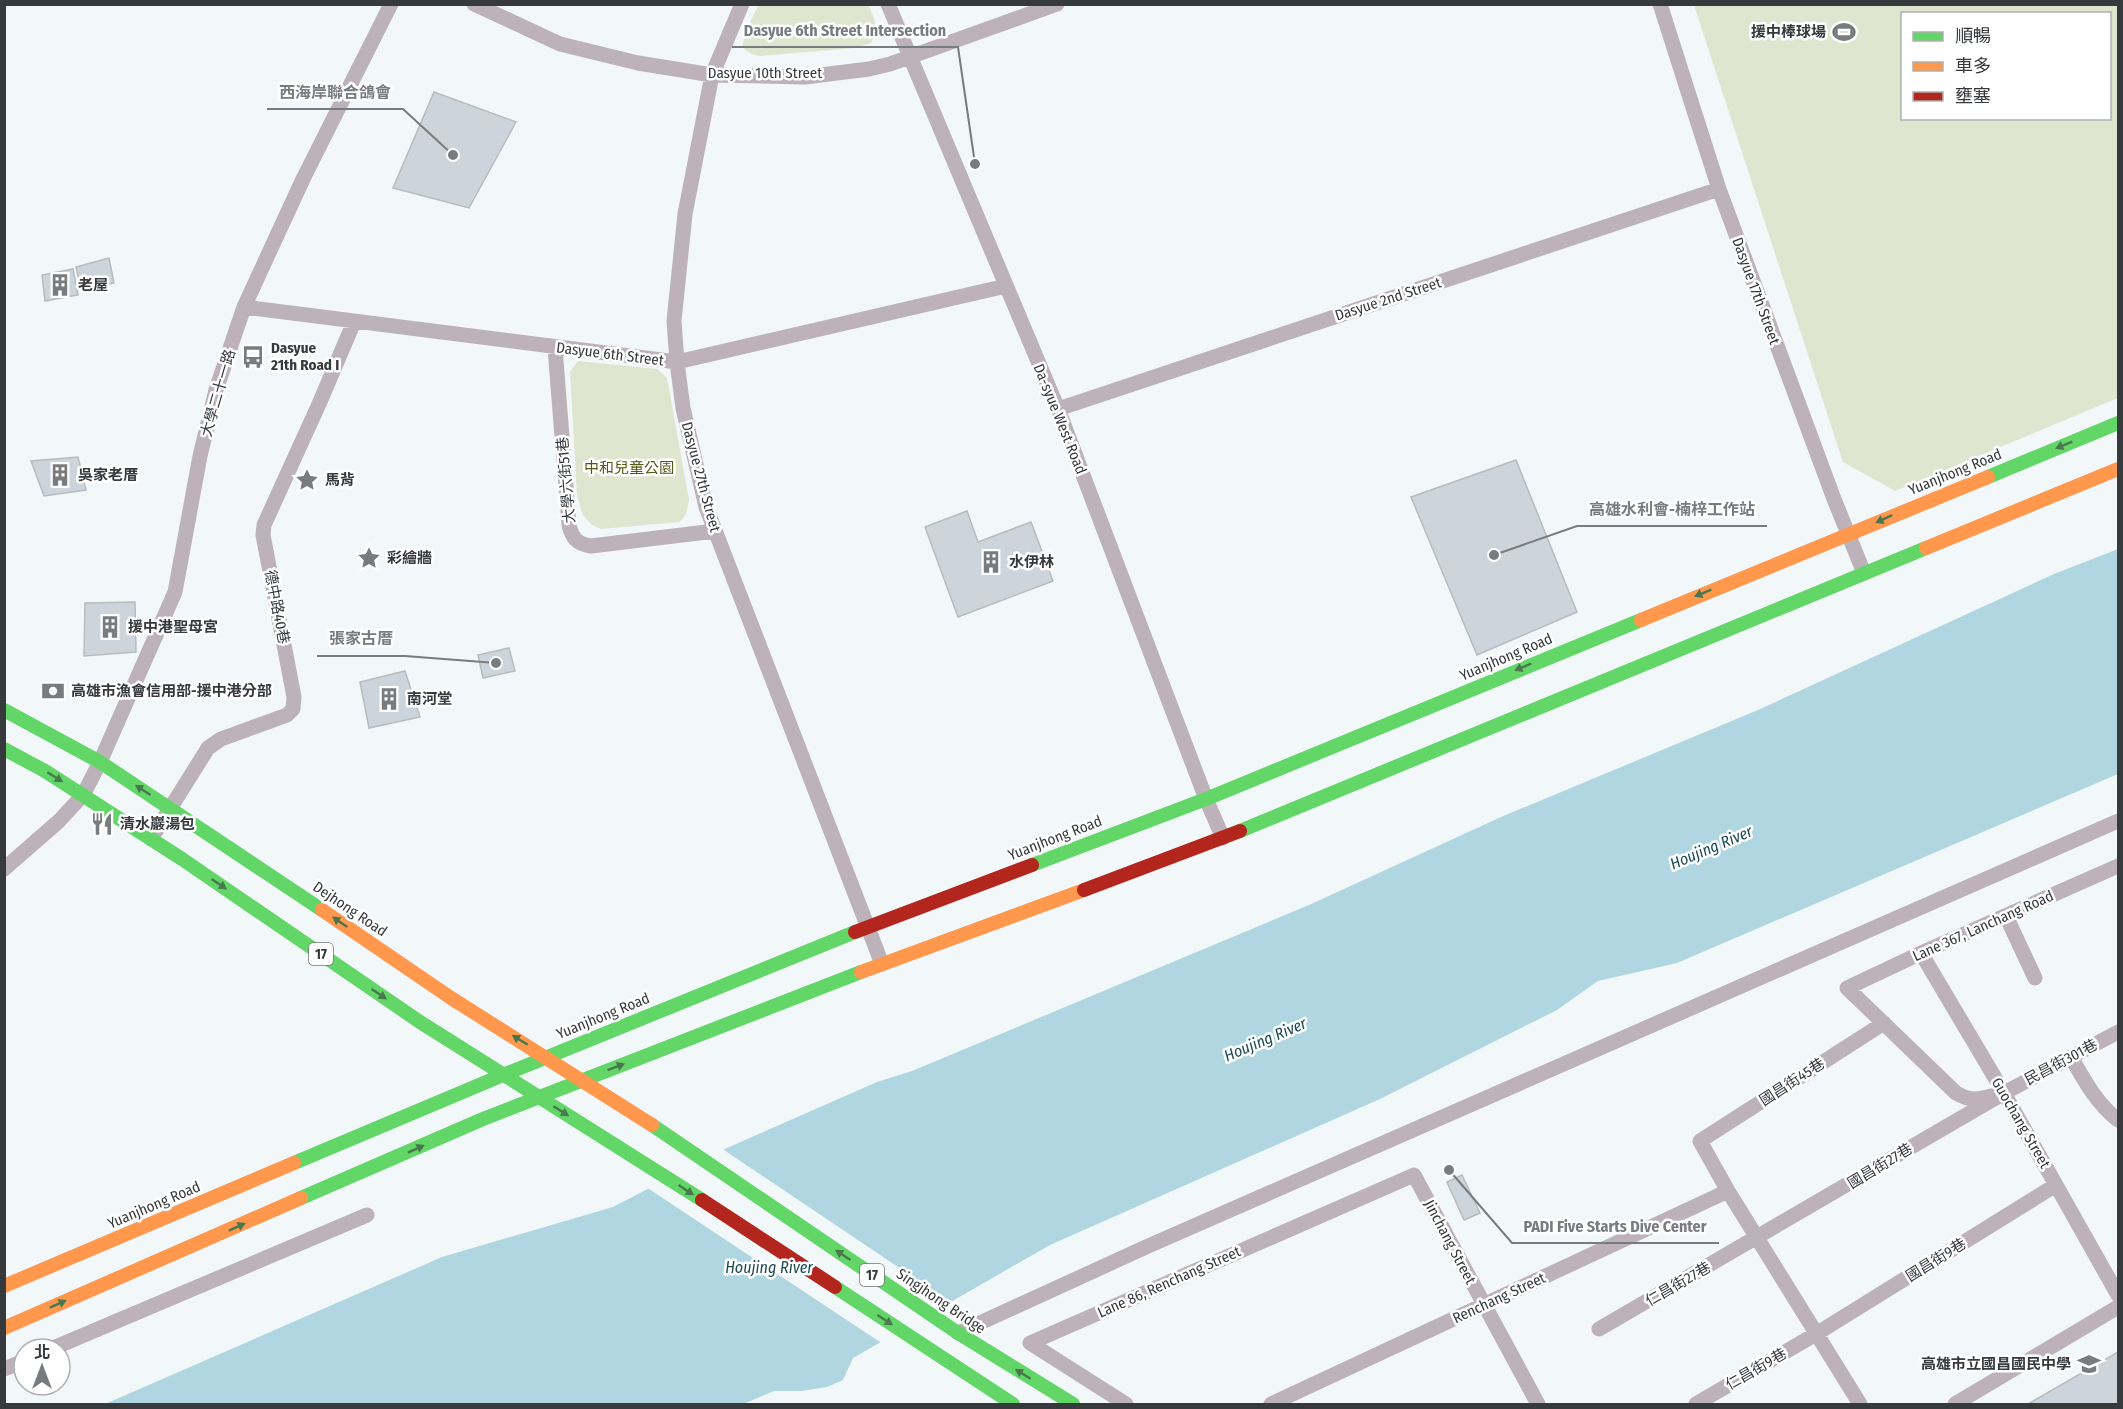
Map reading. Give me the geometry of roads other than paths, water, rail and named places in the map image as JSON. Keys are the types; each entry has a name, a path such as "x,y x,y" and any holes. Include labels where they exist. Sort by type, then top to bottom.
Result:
{"street":[{"name":"大學二十一路","path":"4,869 59,821 83,795 100,762 175,592 200,456 216,390 244,307 303,179 391,4"},
{"name":"Dasyue 10th Street","path":"474,4 560,44 638,63 712,75 805,77 869,69 1057,4"},
{"name":"Dasyue 27th Street","path":"742,4 712,75 685,214 674,321 676,362 683,408 706,507 882,964"},
{"name":"Da-syue West Road","path":"888,4 1058,409 1206,799 1223,838"},
{"name":"Dasyue 17th Street","path":"1660,4 1719,189 1847,534 1864,573"},
{"name":"Dasyue 2nd Street","path":"1058,409 1719,189"},
{"name":"Dasyue 6th Street","path":"244,307 676,362 1006,286"},
{"name":"德中路40巷","path":"152,839 208,748 221,739 287,715 293,709 294,697 263,535 264,525 354,322"},
{"name":"大學六街51巷","path":"555,348 568,525 572,536 581,545 591,546 715,531"},
{"name":"Yuanjhong Road","path":"4,1286 502,1075 868,927 1206,799 2118,423"},
{"path":"4,1328 483,1119 882,964 1223,838 2118,469"},
{"name":"Dejhong Road","path":"4,710 100,762 451,998 547,1057 661,1131 674,1142"},
{"name":"17","path":"4,749 152,839 420,1022 638,1158 1013,1404"},
{"path":"958,1333 1146,1247 2118,821"},
{"name":"Lane 367, Lanchang Road","path":"1884,1023 1847,988 2118,866"},
{"path":"2006,916 2035,978"},
{"name":"Guochang Street","path":"1922,953 2118,1295"},
{"path":"1884,1023 1956,1094 1967,1100 1977,1101 2004,1093"},
{"name":"國昌街45巷","path":"1728,1191 1700,1141 1884,1023"},
{"name":"民昌街301巷","path":"2004,1093 2118,1032"},
{"path":"2071,1057 2091,1090 2118,1120"},
{"name":"國昌街27巷","path":"1757,1238 2004,1093"},
{"name":"Singjhong Bridge","path":"674,1142 958,1333 1073,1404"},
{"name":"Jinchang Street","path":"1414,1174 1538,1404"},
{"name":"Lane 86, Renchang Street","path":"1126,1404 1029,1343 1414,1174"},
{"name":"國昌街9巷","path":"1816,1334 2056,1185"},
{"path":"1728,1191 1860,1404"},
{"name":"Renchang Street","path":"1271,1404 1728,1191"},
{"path":"72,1340 367,1215"},
{"name":"仁昌街27巷","path":"1599,1329 1757,1238"},
{"path":"1955,1404 2118,1307"},
{"name":"仁昌街9巷","path":"1696,1404 1816,1334"}],"water":[{"name":"Houjing River","path":"2118,549 2118,774 1677,963 1598,981 1557,1010 1380,1099 1050,1245 853,1358 843,1380 827,1387 801,1391 774,1391 743,1404 105,1404 442,1257 613,1207 727,1148 877,1082 912,1071 1309,905 1501,817 1758,710 2054,574"}],"place":[{"name":"援中棒球場","path":"1844,32"},
{"name":"西海岸聯合鴿會","path":"453,155"},
{"name":"Dasyue 6th Street Intersection","path":"975,164"},
{"name":"老屋","path":"60,285"},
{"name":"Dasyue 21th Road I","path":"253,357"},
{"name":"吳家老厝","path":"60,475"},
{"name":"馬背","path":"307,480"},
{"name":"高雄水利會-楠梓工作站","path":"1494,555"},
{"name":"彩繪牆","path":"369,558"},
{"name":"水伊林","path":"991,562"},
{"name":"援中港聖母宮","path":"110,627"},
{"name":"張家古厝","path":"496,663"},
{"name":"高雄市漁會信用部-援中港分部","path":"53,691"},
{"name":"南河堂","path":"389,699"},
{"name":"清水巖湯包","path":"102,824"},
{"name":"PADI Five Starts Dive Center","path":"1449,1170"},
{"name":"高雄市立國昌國民中學","path":"2089,1364"}],"park label":[{"name":"中和兒童公園","path":"629,468"}]}
